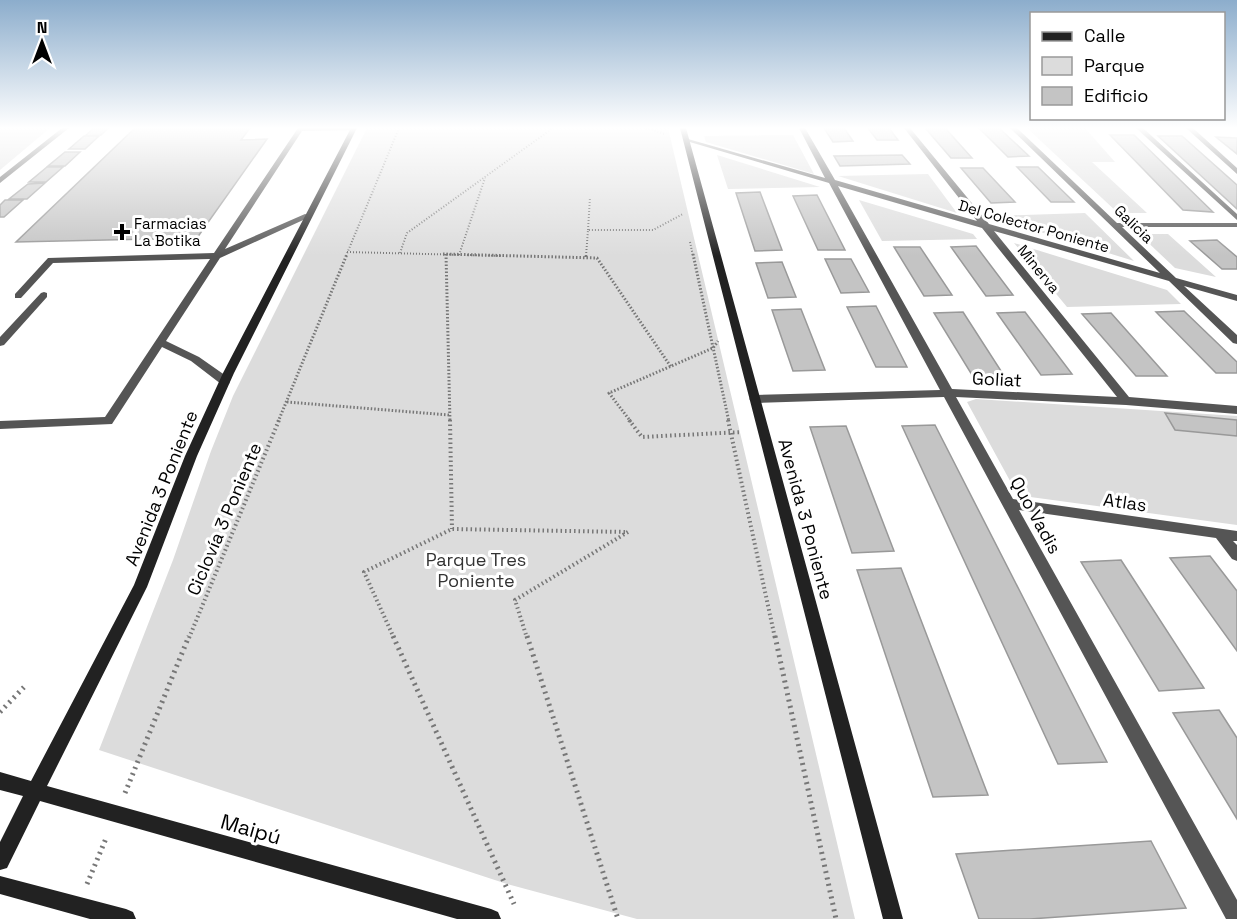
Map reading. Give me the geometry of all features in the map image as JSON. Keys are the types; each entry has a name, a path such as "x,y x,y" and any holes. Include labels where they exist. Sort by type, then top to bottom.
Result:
{"street":[{"path":"0,181 13,171"},
{"path":"0,425 108,421 273,171"},
{"name":"Avenida 3 Poniente","path":"0,861 142,584 191,457 225,381 332,171"},
{"name":"Avenida 3 Poniente","path":"695,171 893,919"},
{"name":"Del Colector Poniente","path":"798,171 1237,298"},
{"name":"Quo Vadis","path":"826,171 1237,919"},
{"name":"Minerva","path":"940,171 1126,401"},
{"name":"Galicia","path":"1058,171 1237,341"},
{"path":"1186,171 1237,218"},
{"path":"0,343 44,295 18,296 51,260 217,256 308,216"},
{"path":"1115,225 1237,225"},
{"path":"160,342 195,359 225,381"},
{"name":"Goliat","path":"755,399 948,393 1126,401 1237,410"},
{"name":"Atlas","path":"1008,503 1237,536"},
{"path":"1220,534 1237,555"},
{"name":"Maipú","path":"0,781 491,919"},
{"path":"0,885 126,919"}],"path":[{"name":"Ciclovía 3 Poniente","path":"78,906 381,171"},
{"path":"400,253 407,233 493,171"},
{"path":"459,255 485,177"},
{"path":"586,257 590,197"},
{"path":"681,202 686,225"},
{"path":"588,230 653,230 683,214"},
{"path":"688,236 836,919"},
{"path":"347,252 597,258 671,367"},
{"path":"446,254 452,529"},
{"path":"739,338 721,339 713,348 609,393 642,437 731,434 763,429"},
{"path":"287,402 449,415"},
{"path":"516,910 507,884 364,572 452,529 628,532 515,600 618,919"},
{"path":"0,712 27,684"}],"green space":[{"name":"Parque Tres Poniente","path":"346,171 678,171 855,919 637,919 507,884 99,750 173,560 233,396"},
{"path":"722,171 768,171 820,187 728,189"},
{"path":"1073,171 1102,171 1147,213 1118,213"},
{"path":"928,174 957,213 838,176"},
{"path":"859,200 973,234 977,239 882,241"},
{"path":"1085,213 1134,261 989,216"},
{"path":"1139,234 1168,234 1216,277 1175,268"},
{"path":"1014,243 1167,290 1181,304 1067,307"},
{"path":"976,399 1237,416 1237,525 1023,496 1015,490 967,402"}],"building":[{"path":"42,171 59,171 46,182 29,182"},
{"path":"90,171 244,171 197,238 16,242"},
{"path":"963,171 986,171 1015,202 991,203"},
{"path":"1021,171 1042,171 1074,202 1051,202"},
{"path":"1145,171 1171,171 1213,212 1183,210"},
{"path":"1196,171 1221,171 1237,185 1237,209"},
{"path":"45,183 27,199 9,199 28,184"},
{"path":"760,192 782,250 755,251 736,193"},
{"path":"817,195 845,250 818,250 793,196"},
{"path":"5,200 23,200 4,217 0,217 0,205"},
{"path":"1217,240 1237,257 1237,269 1222,269 1190,241"},
{"path":"976,246 1013,295 986,296 951,247"},
{"path":"894,247 920,247 952,295 924,296"},
{"path":"825,259 851,259 869,292 841,293"},
{"path":"782,262 796,297 768,298 756,263"},
{"path":"876,306 907,367 876,367 847,307"},
{"path":"801,309 825,370 793,371 772,310"},
{"path":"1184,311 1237,362 1237,373 1216,373 1156,312"},
{"path":"963,312 1003,374 972,375 934,313"},
{"path":"1025,312 1072,374 1041,375 997,313"},
{"path":"1111,313 1167,376 1136,376 1082,314"},
{"path":"1165,413 1237,420 1237,436 1175,430"},
{"path":"935,425 1107,762 1058,764 902,426"},
{"path":"846,426 894,551 852,553 810,427"},
{"path":"1210,556 1237,591 1237,651 1170,558"},
{"path":"1121,560 1204,688 1159,691 1081,562"},
{"path":"901,568 988,795 933,797 857,570"},
{"path":"1219,710 1237,738 1237,819 1173,713"},
{"path":"1151,841 1186,908 1030,919 979,919 956,854"}],"place":[{"name":"Farmacias La Botika","path":"122,232"}]}
